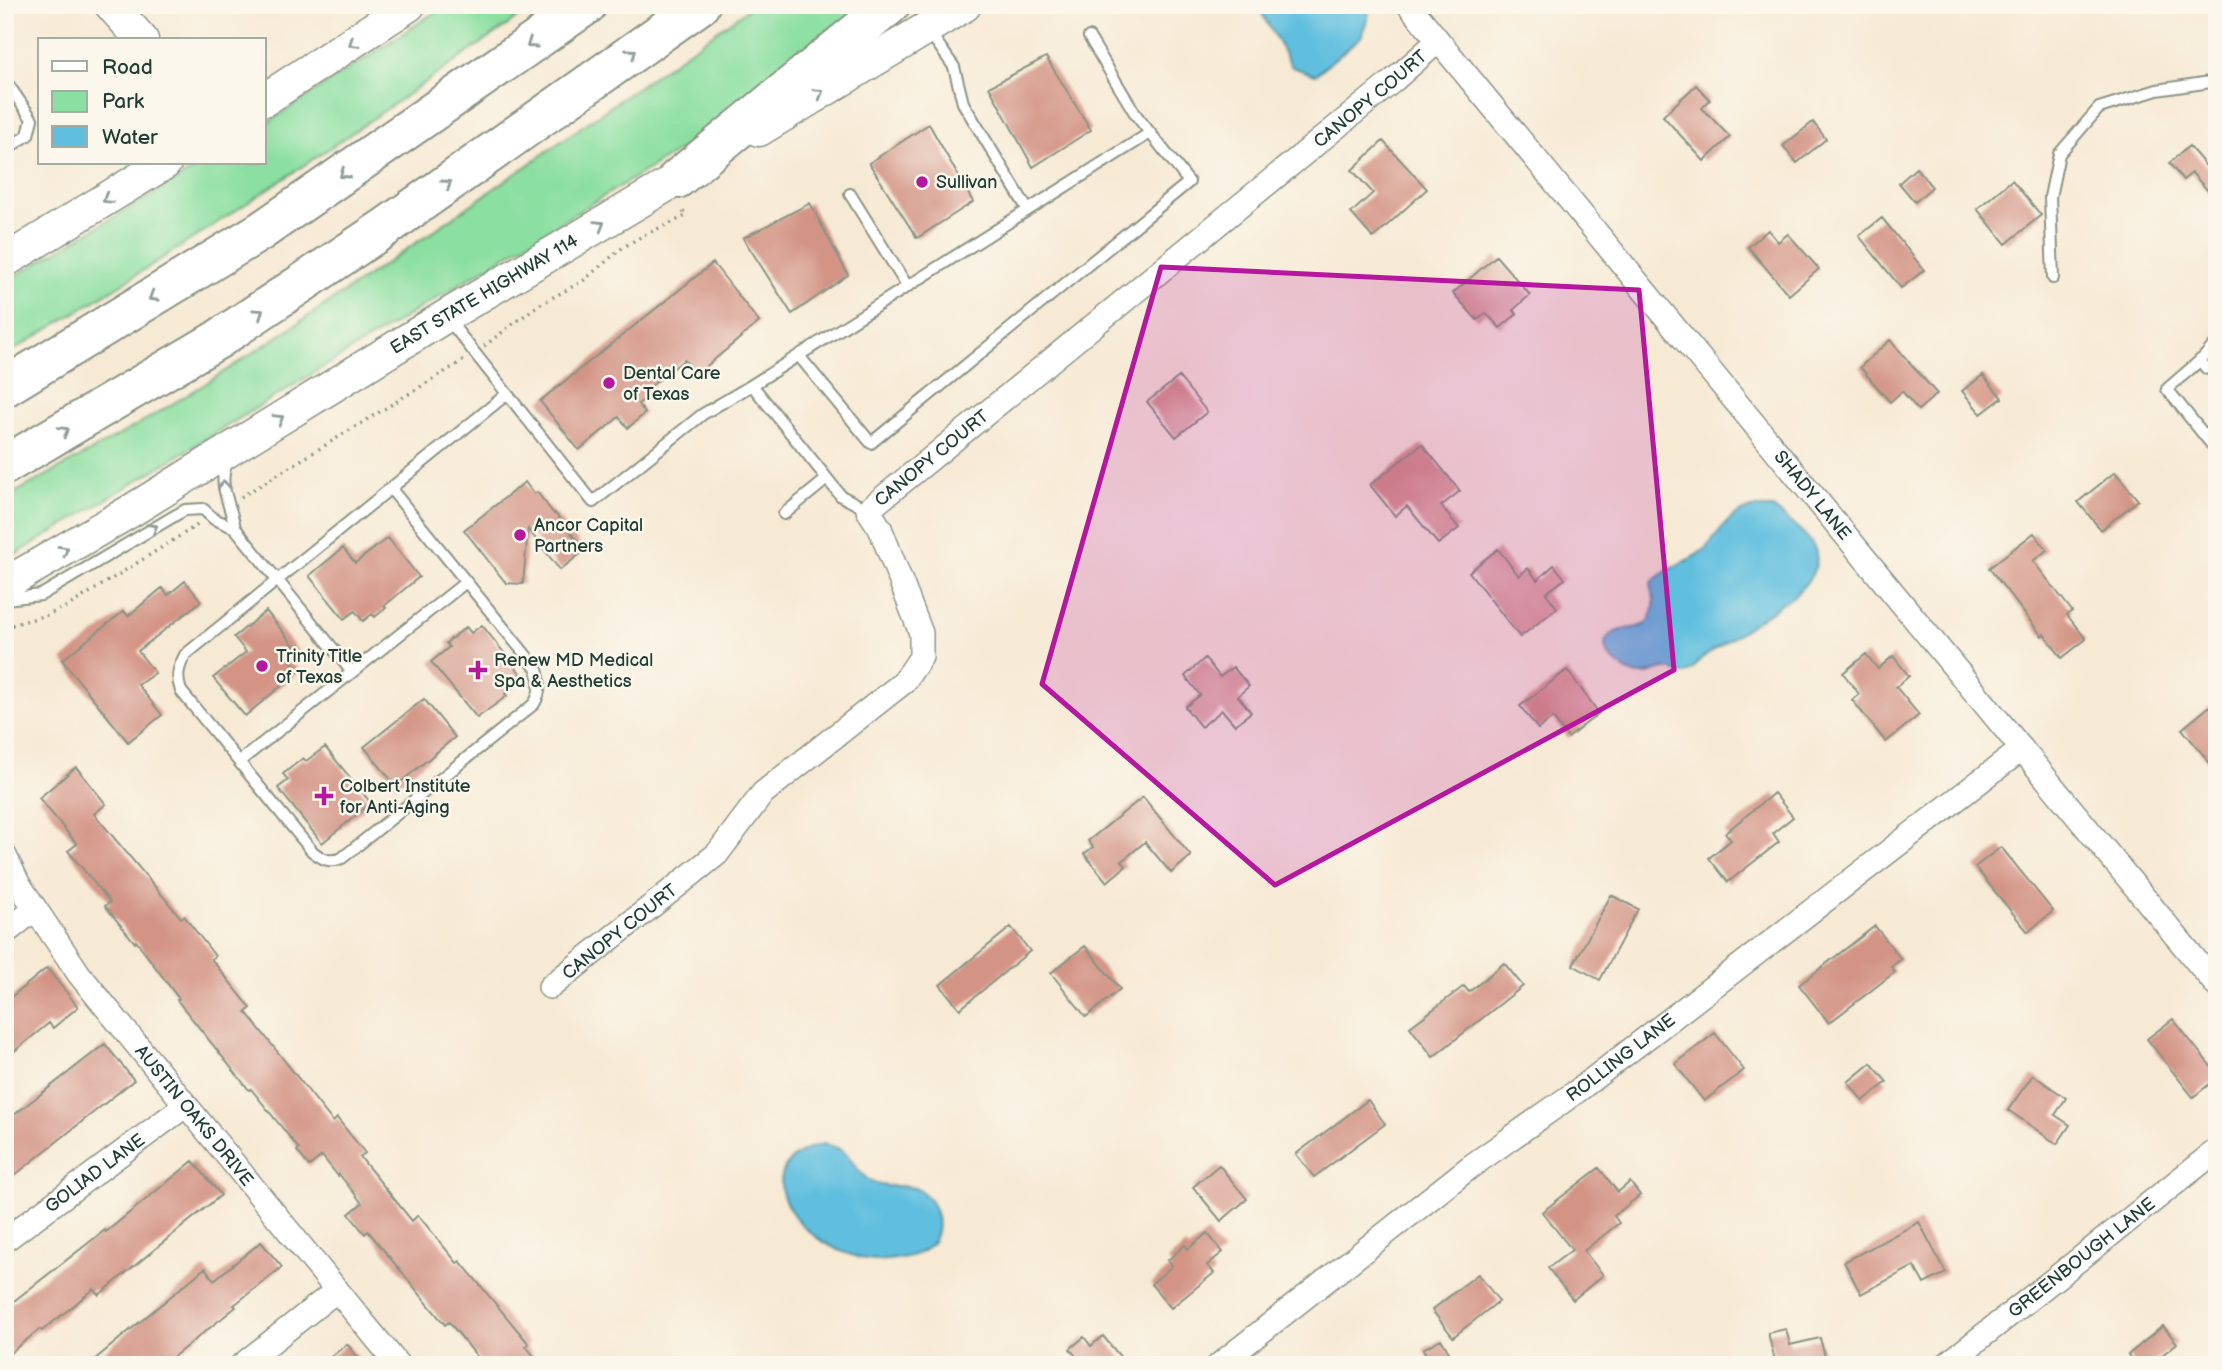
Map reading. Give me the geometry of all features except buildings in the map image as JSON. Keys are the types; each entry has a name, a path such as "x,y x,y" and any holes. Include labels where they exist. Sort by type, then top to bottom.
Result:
{"highway":[{"path":"5,387 261,232 587,5"},
{"path":"5,465 229,333 386,227 700,5"},
{"path":"672,182 890,5"}],"main road":[{"path":"111,5 140,38"},
{"path":"266,99 409,5"},
{"name":"EAST STATE HIGHWAY 114","path":"5,584 129,512 446,316 965,5"},
{"path":"5,261 163,164"}],"street":[{"name":"SHADY LANE","path":"1409,5 2217,986"},
{"name":"CANOPY COURT","path":"550,987 717,853 763,793 904,682 920,657 921,633 880,528 868,510 1384,89 1438,41"},
{"name":"ROLLING LANE","path":"1219,1365 1470,1167 1576,1092 2022,749"},
{"name":"AUSTIN OAKS DRIVE","path":"5,856 35,909 79,974 398,1365"},
{"path":"5,933 35,909"},
{"name":"GOLIAD LANE","path":"5,1240 186,1105"},
{"name":"GREENBOUGH LANE","path":"1946,1365 2217,1150"},
{"path":"242,1365 337,1290"}],"lane":[{"path":"927,28 954,67 963,103 1028,210"},
{"path":"799,356 871,443 1189,182 1136,115 1089,37"},
{"path":"5,80 32,119 28,135 5,150"},
{"path":"2053,278 2050,197 2059,154 2099,108 2157,90 2217,82"},
{"path":"446,316 593,502 703,414 1150,133"},
{"path":"850,194 907,286"},
{"path":"2217,342 2167,389 2217,452"},
{"path":"2200,360 2206,368 2217,371"},
{"path":"752,385 841,496 868,510"},
{"path":"391,489 537,669 541,679 534,704 342,858 332,861 321,859 312,851 181,691 177,681 179,665 185,655 507,394"},
{"path":"235,528 223,486 223,476 225,465 238,444"},
{"path":"784,514 827,479"},
{"path":"5,599 41,595 185,510 203,509 235,528 352,672"},
{"path":"240,761 466,582"}],"path":[{"path":"229,504 474,353 537,306 583,281 622,248 686,216 672,182"},
{"path":"5,627 50,614 70,605 211,516"}],"highlighted area":[{"path":"1161,267 1639,290 1674,670 1275,885 1042,684"}],"green space":[{"path":"446,5 536,5 274,185 141,272 5,355 5,282 203,164 266,164 266,124"},
{"path":"754,5 884,5 696,140 5,561 5,498 158,413 277,337"}],"water":[{"path":"1257,5 1362,5 1369,14 1361,37 1315,75 1292,67"},
{"path":"1752,508 1773,508 1807,537 1814,547 1817,557 1815,568 1795,595 1702,658 1685,674 1665,669 1639,675 1612,660 1605,647 1610,635 1620,630 1642,626 1652,615 1654,597 1651,583 1702,551 1734,516"},
{"path":"824,1144 841,1150 872,1182 883,1186 914,1188 925,1195 934,1208 938,1224 934,1239 926,1249 918,1254 895,1259 866,1259 838,1250 813,1235 794,1215 783,1194 782,1174 795,1156"}],"place":[{"name":"Sullivan","path":"922,182"},
{"name":"Dental Care of Texas","path":"609,383"},
{"name":"Ancor Capital Partners","path":"520,535"},
{"name":"Trinity Title of Texas","path":"262,666"},
{"name":"Renew MD Medical Spa & Aesthetics","path":"478,670"},
{"name":"Colbert Institute for Anti-Aging","path":"324,796"}]}
